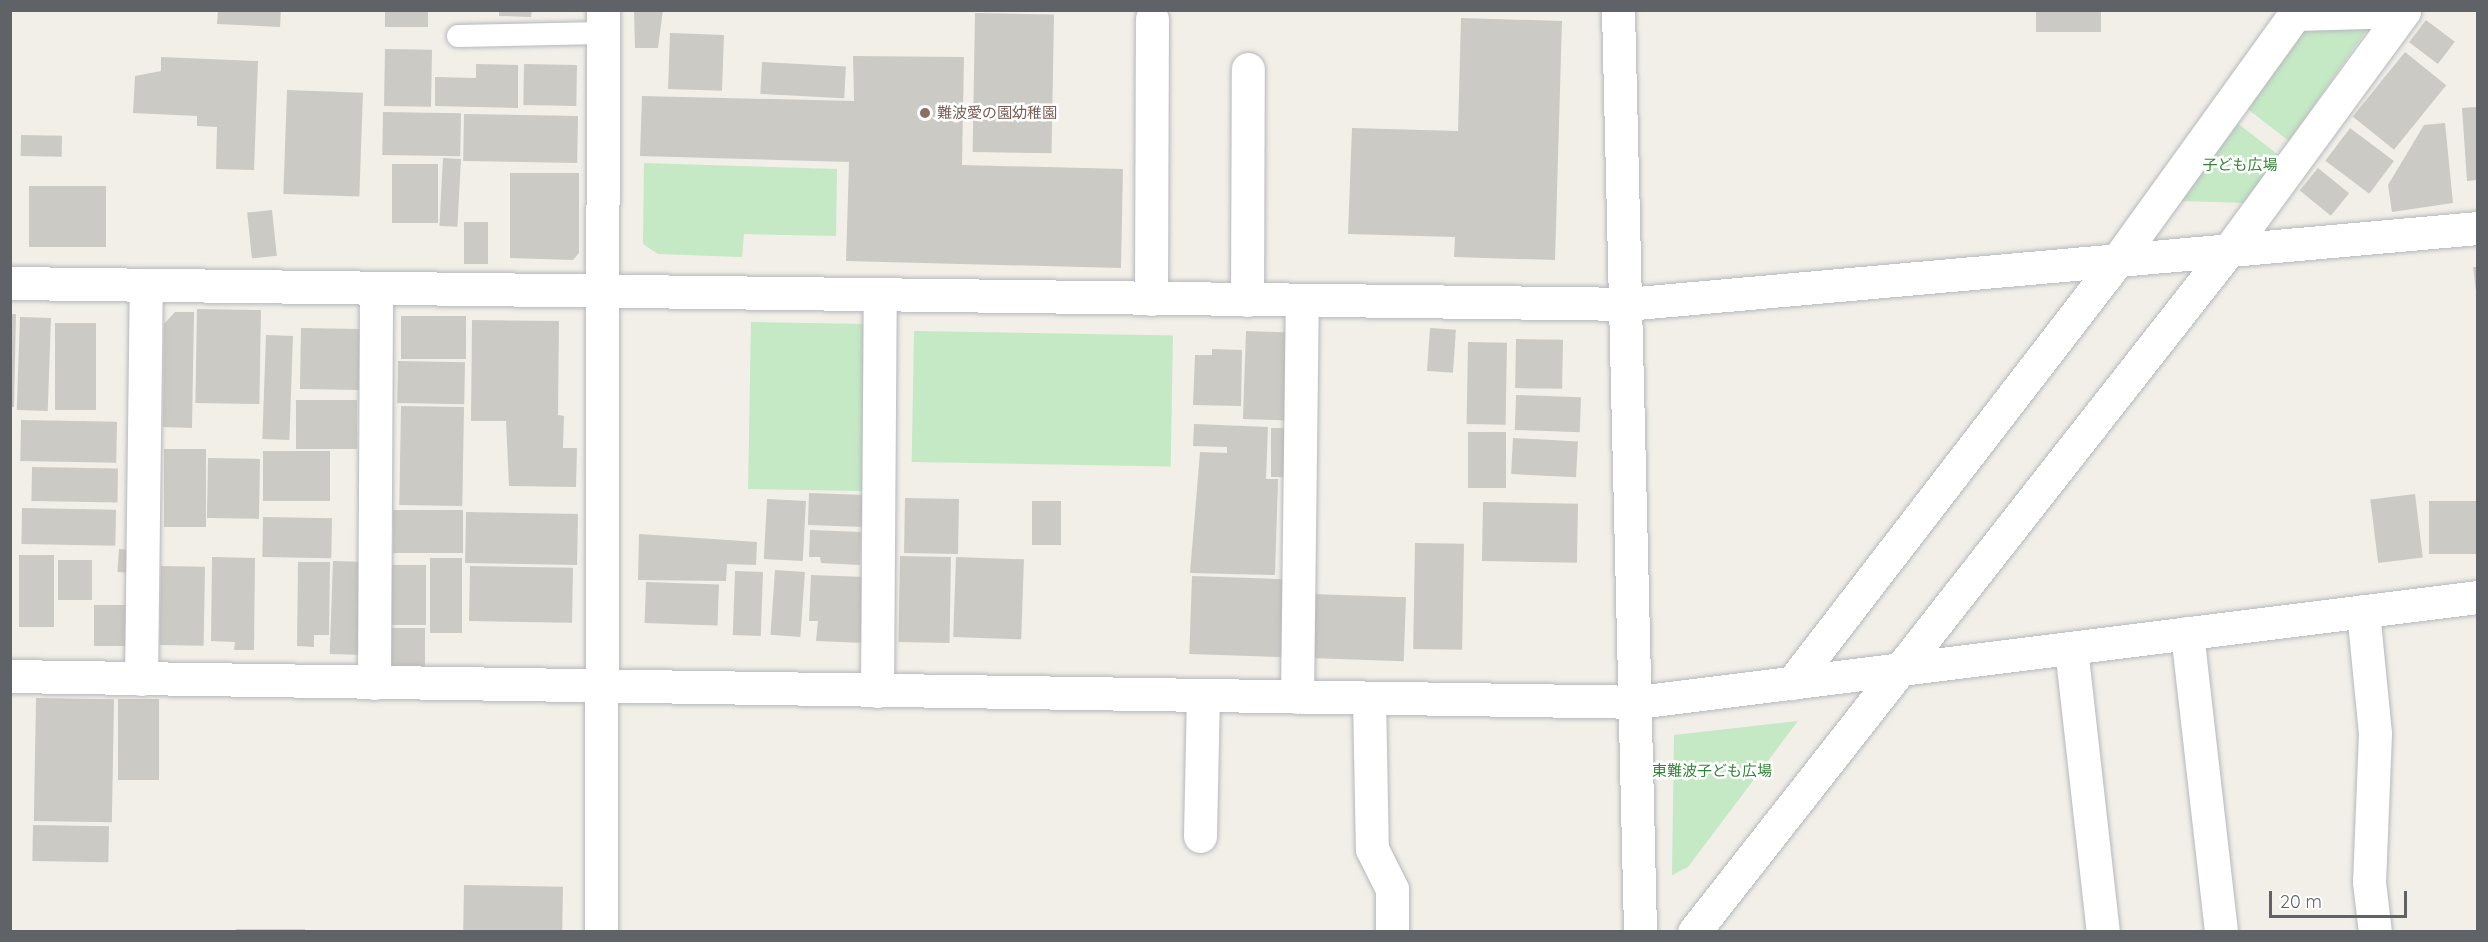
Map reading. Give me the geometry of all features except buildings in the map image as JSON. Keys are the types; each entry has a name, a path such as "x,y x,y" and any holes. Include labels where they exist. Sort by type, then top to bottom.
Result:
{"street":[{"path":"1618,10 1638,702 1640,932"},
{"path":"1694,932 1904,669 2229,250 2404,11 2295,14 2117,261 1792,683"},
{"path":"1150,299 1152,19"},
{"path":"601,932 604,686 603,22"},
{"path":"1247,300 1248,69"},
{"path":"10,283 604,293 1626,304 2478,228"},
{"path":"141,679 146,285"},
{"path":"374,682 376,289"},
{"path":"877,691 880,296"},
{"path":"1297,697 1302,301"},
{"path":"10,676 1638,702 2478,597"},
{"path":"2363,611 2375,733 2369,882 2375,932"},
{"path":"2187,633 2221,932"},
{"path":"2071,648 2103,932"},
{"path":"1200,836 1203,695"},
{"path":"1369,698 1372,849 1392,889 1392,932"}],"lane":[{"path":"458,36 603,22"}],"green space":[{"path":"2368,28 2289,141 2245,107 2301,29"},
{"name":"子ども広場","path":"2236,122 2281,157 2248,203 2179,201"},
{"path":"644,163 837,169 836,236 744,234 742,257 658,254 643,244"},
{"path":"751,322 866,324 863,491 748,489"},
{"path":"914,331 1173,336 1171,467 912,462"},
{"name":"東難波子ども広場","path":"1798,721 1688,867 1672,875 1674,735"}],"place":[{"name":"難波愛の園幼稚園","path":"925,113"}]}
